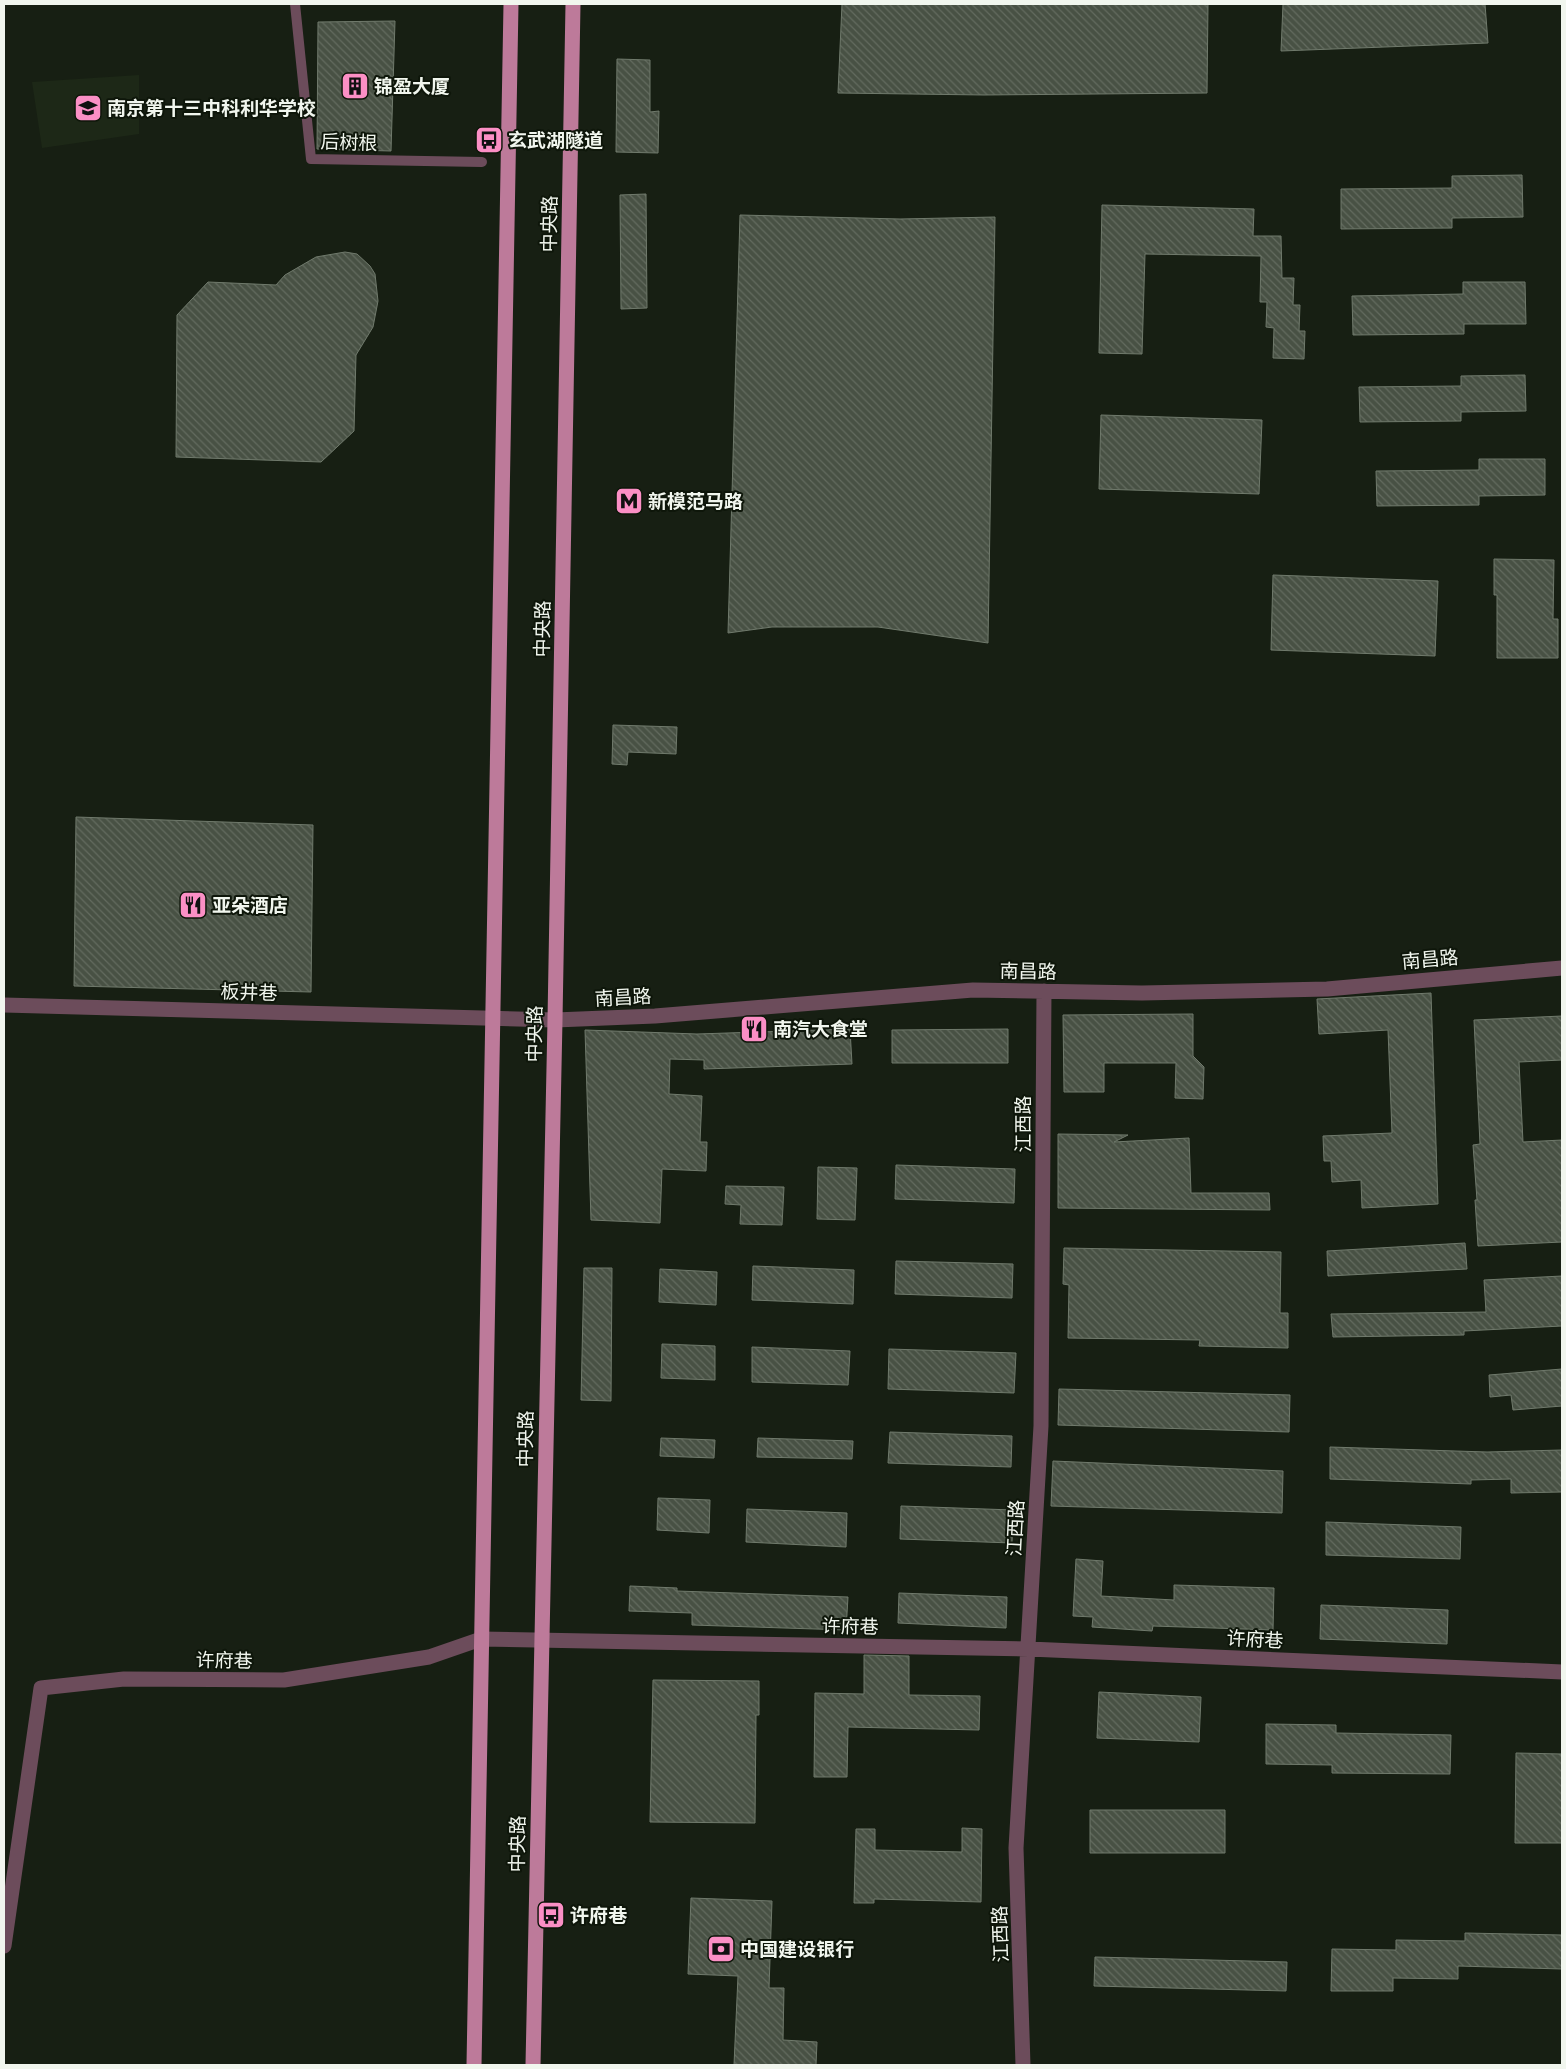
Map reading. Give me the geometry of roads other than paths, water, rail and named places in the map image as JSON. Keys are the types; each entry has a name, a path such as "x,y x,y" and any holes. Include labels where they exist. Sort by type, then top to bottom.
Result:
{"main road":[{"name":"中央路","path":"474,2065 511,4"},
{"name":"中央路","path":"533,2065 555,1020 573,4"}],"street":[{"name":"南昌路","path":"493,1020 555,1020 655,1016 973,990 1142,993 1327,989 1562,968"},
{"name":"江西路","path":"1024,2065 1016,1848 1041,1426 1044,991"},
{"name":"板井巷","path":"4,1005 493,1020"},
{"name":"许府巷","path":"4,1946 41,1688 124,1679 284,1680 429,1657 481,1639 1029,1649 1562,1672"}],"lane":[{"name":"后树根","path":"295,4 311,159 482,162"}],"place":[{"name":"锦盈大厦","path":"355,86"},
{"name":"南京第十三中科利华学校","path":"88,108"},
{"name":"玄武湖隧道","path":"489,140"},
{"name":"新模范马路","path":"629,501"},
{"name":"亚朵酒店","path":"193,905"},
{"name":"南汽大食堂","path":"754,1029"},
{"name":"许府巷","path":"551,1915"},
{"name":"中国建设银行","path":"721,1949"}]}
